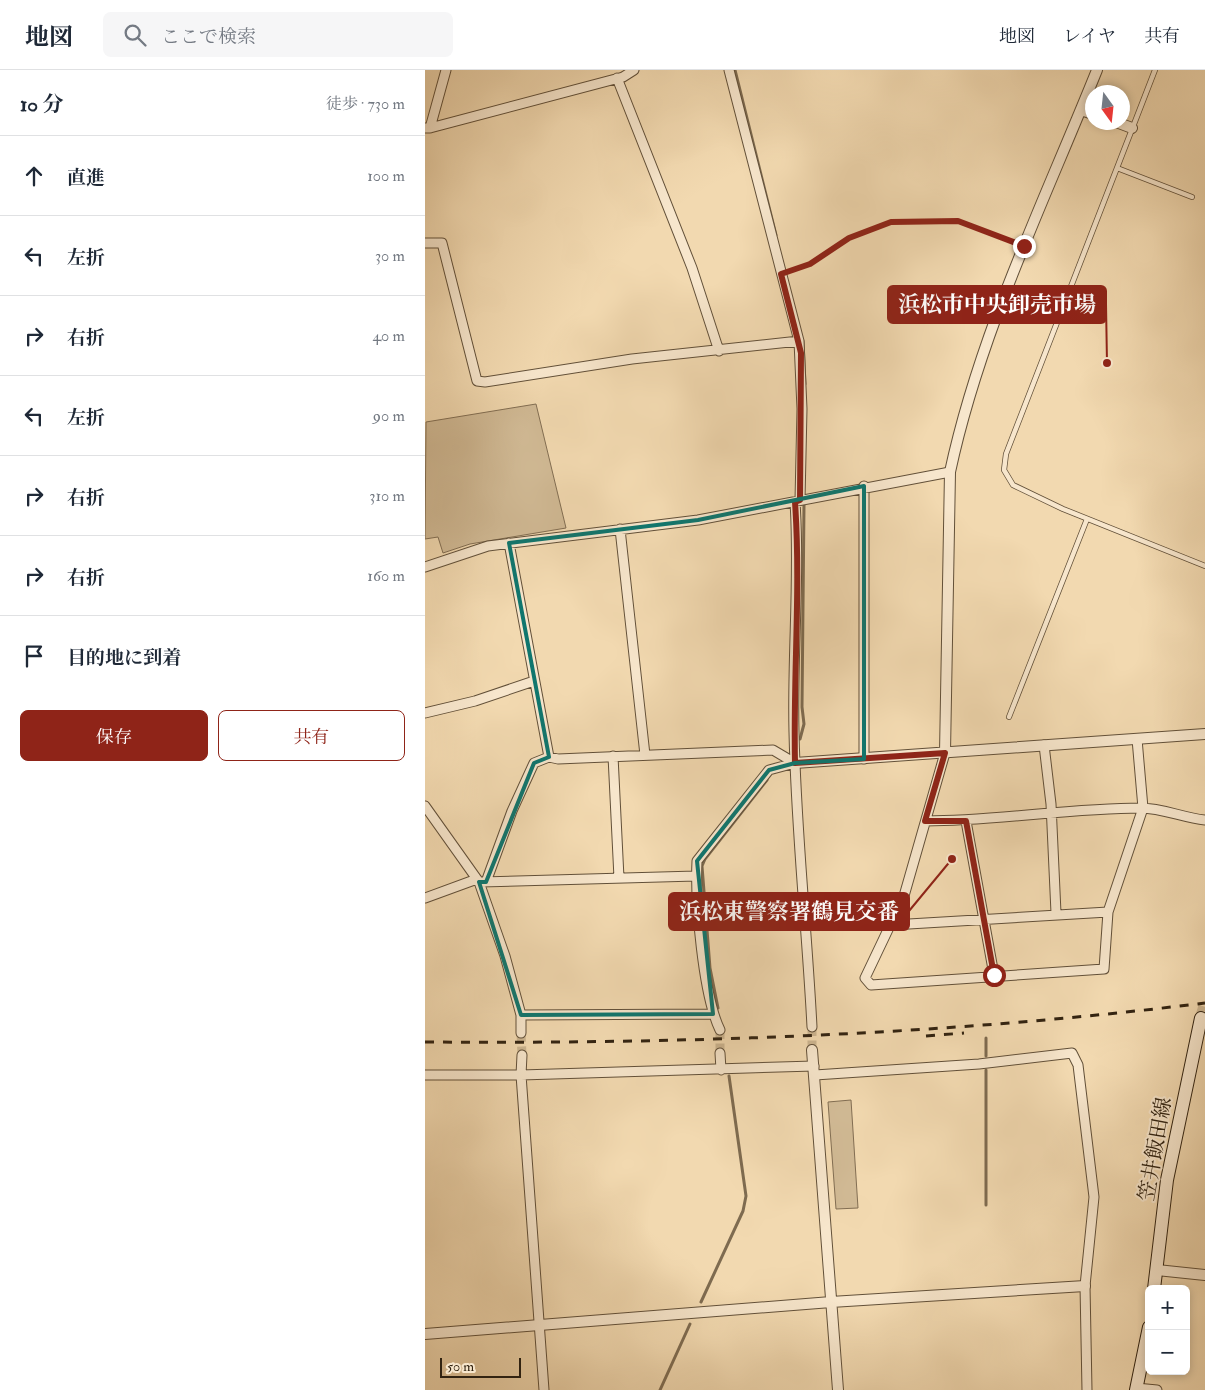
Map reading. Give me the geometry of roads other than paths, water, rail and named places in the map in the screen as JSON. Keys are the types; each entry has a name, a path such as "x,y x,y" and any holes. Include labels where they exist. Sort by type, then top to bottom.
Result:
{"main road":[{"name":"笠井飯田線","path":"1155,1285 1167,1180 1202,1031 1201,1018"},
{"path":"1136,1389 1148,1330"}],"street":[{"path":"427,128 446,70"},
{"path":"427,128 617,78 635,70"},
{"path":"729,70 799,341 802,410 797,501 793,704 812,1027"},
{"path":"1097,70 999,309 962,423 950,472 945,753 904,896 892,925 865,978 871,985 994,975 1104,969 1108,912 1143,808 1137,739"},
{"path":"617,78 692,268 719,351"},
{"path":"1081,110 1085,111"},
{"path":"425,243 442,243 477,381 485,382 632,359 799,341"},
{"path":"425,567 488,546 698,520 864,486 950,472"},
{"path":"864,486 864,759"},
{"path":"620,529 645,755"},
{"path":"509,543 549,756"},
{"path":"425,713 475,701 534,681"},
{"path":"720,1030 713,1014 704,962 696,876 697,862 769,770 795,763 1205,734"},
{"path":"1043,744 1052,813 1056,913"},
{"path":"481,881 534,763 549,756 558,759 773,750 795,763"},
{"path":"613,756 619,878"},
{"path":"425,806 481,881 505,956 521,1015 521,1034"},
{"path":"925,821 966,821 1052,813 1143,808 1205,820"},
{"path":"966,821 994,975"},
{"path":"425,898 481,881 696,876"},
{"path":"892,925 1056,913 1108,912"},
{"path":"521,1015 713,1014"},
{"path":"813,1050 838,1390"},
{"path":"425,1074 521,1075 721,1070 814,1071 979,1064 1071,1052 1078,1065 1094,1197 1085,1286 1087,1390"},
{"path":"720,1053 721,1070"},
{"path":"521,1055 544,1390"},
{"path":"1157,1270 1205,1275"},
{"path":"425,1334 831,1302 1085,1286"},
{"path":"1136,1389 1157,1390"}],"lane":[{"path":"1155,70 1006,454 1004,470 1013,485 1087,519 1205,566"},
{"path":"1117,168 1192,197"},
{"path":"1009,716 1087,519"}],"waterway":[{"path":"735,70 776,235"},
{"path":"803,341 805,384"},
{"path":"800,739 804,724 802,707 804,505"},
{"path":"718,1008 710,968 702,866 705,859 767,780"},
{"path":"986,1038 986,1056"},
{"path":"986,1070 986,1205"},
{"path":"701,1302 743,1211 746,1196 729,1076"},
{"path":"660,1390 690,1324"}],"tunnel":[{"path":"1201,1018 1205,1004"},
{"path":"812,1027 812,1050"},
{"path":"720,1030 720,1053"},
{"path":"521,1033 522,1055"}],"railway":[{"path":"425,1042 620,1041 815,1035 1010,1023 1205,1003"},
{"path":"926,1036 964,1033"}],"place":[{"name":"浜松市中央卸売市場","path":"1107,363"},
{"name":"浜松東警察署鶴見交番","path":"952,859"}]}
